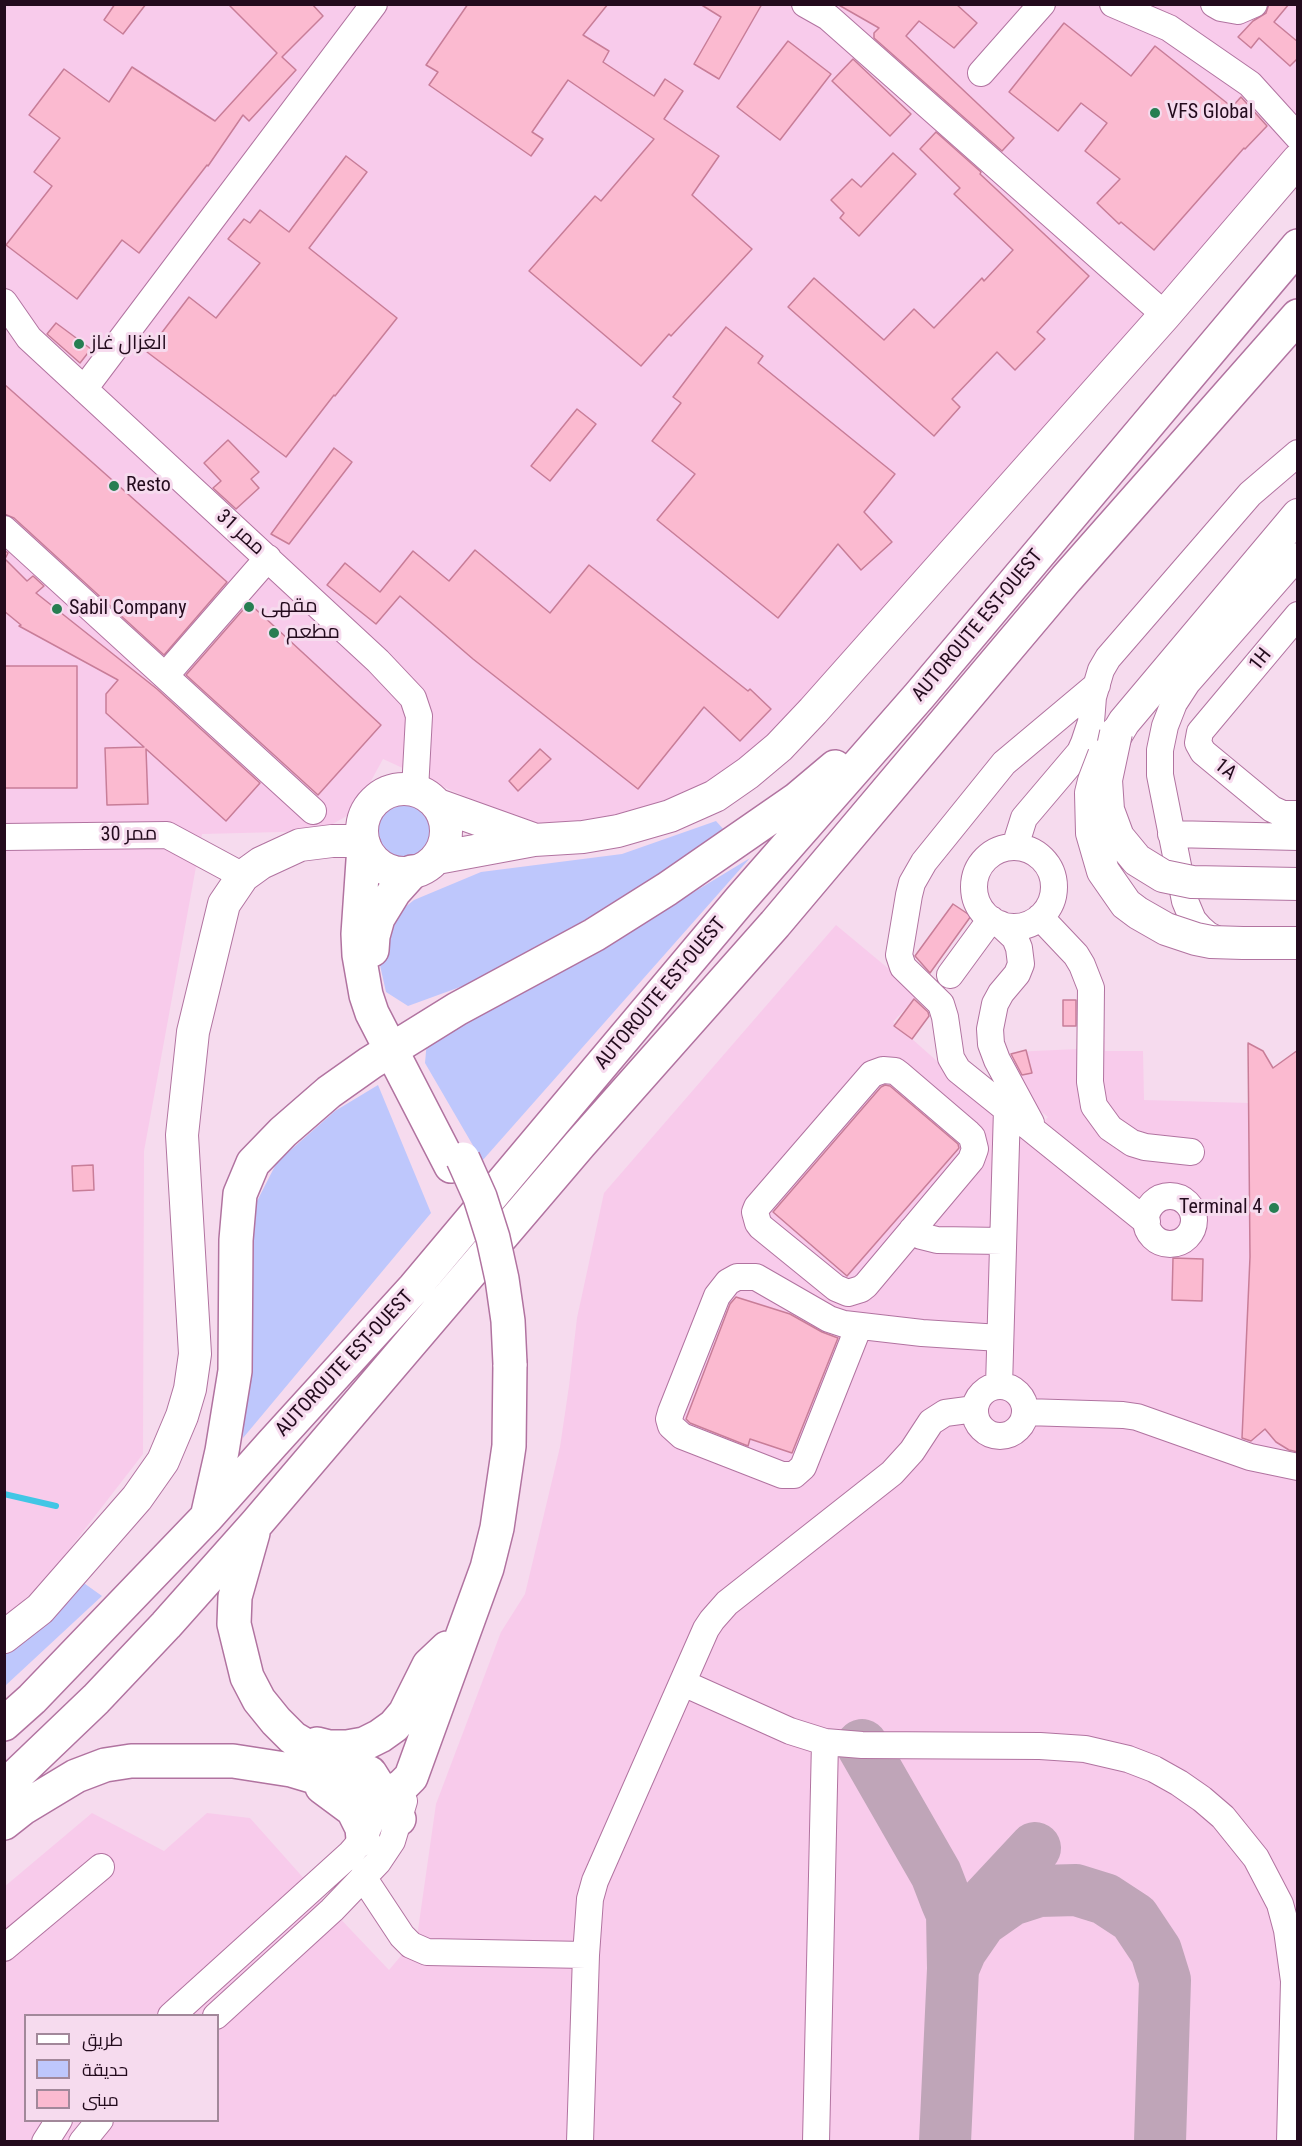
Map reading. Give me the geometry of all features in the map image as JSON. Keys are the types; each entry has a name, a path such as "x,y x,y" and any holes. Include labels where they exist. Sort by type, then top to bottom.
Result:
{"highway":[{"name":"AUTOROUTE EST-OUEST","path":"4,1724 32,1699 207,1517 414,1288 740,900 918,696 1298,246"},
{"name":"AUTOROUTE EST-OUEST","path":"4,1787 96,1698 166,1625 256,1524 580,1144 775,924 1066,579 1298,316"},
{"path":"207,1517 222,1451 235,1371 236,1240 240,1194 253,1163 283,1132 329,1092 396,1046 457,1009 594,935 667,889 797,799 918,696"},
{"path":"363,843 359,955 366,995 372,1013 396,1046 457,1162 480,1197 493,1238 508,1321 492,1495 478,1560 391,1807"},
{"path":"396,1046 377,992 372,954 373,936 385,904 424,865"},
{"path":"391,1807 396,1791 411,1776 487,1568 499,1518 508,1446 503,1363"},
{"path":"256,1524 235,1597 234,1624 247,1677 259,1700 276,1722 293,1738 303,1745 366,1771 372,1776 391,1807"},
{"path":"276,1722 312,1743 329,1747 347,1747 372,1740 394,1726 405,1713 429,1665 447,1648"},
{"path":"4,1823 23,1808 76,1776 105,1765 140,1760 233,1761 291,1770 368,1794 391,1807"},
{"path":"291,1770 345,1802 358,1818 363,1839"}],"main road":[{"path":"534,840 402,788 390,790 374,801 364,816 361,828 363,843 369,856 378,865 400,873 424,865 534,840 594,836 618,831 670,816 715,796 779,747 813,711 1165,315 1298,160"},
{"path":"1298,515 1110,744 1094,780 1091,794 1092,833 1103,871 1126,903 1138,913 1166,929 1196,939 1298,944"},
{"path":"1110,744 1106,780 1108,810 1118,837 1137,860 1163,876 1185,881 1298,884"},
{"path":"424,865 444,846 446,832 444,818 427,797"},
{"path":"4,1637 40,1608 136,1498 163,1461 190,1389 195,1354 182,1135 193,1032 224,904 243,876 261,863 300,845 332,841 363,843"}],"street":[{"path":"84,390 374,4"},
{"path":"805,4 828,17 1165,315"},
{"path":"981,73 1042,4"},
{"path":"1113,4 1169,28 1250,84 1298,138"},
{"path":"1214,4 1221,8 1238,11 1254,4"},
{"name":"ممر 31","path":"4,302 29,338 378,661 413,698 419,716 427,797"},
{"path":"1018,847 1018,837 1024,818 1080,752 1090,722 1096,685 1108,658 1250,494 1298,453"},
{"path":"4,529 313,811"},
{"path":"1298,556 1187,683 1174,704 1165,726 1160,750 1160,775 1171,834 1185,901 1193,920 1208,935 1228,943 1298,944"},
{"path":"165,676 268,558"},
{"name":"1H","path":"1224,704 1298,615"},
{"path":"1096,685 1059,714 1004,763 924,862 912,884 909,896 899,949 900,962 907,972 941,1004 954,1064 963,1074 1147,1222"},
{"name":"1A","path":"1224,704 1200,732 1198,743 1200,748 1272,809 1283,814 1298,814"},
{"path":"1171,834 1298,837"},
{"name":"ممر 30","path":"4,837 167,835 243,876"},
{"path":"996,922 1021,926 1040,917 1052,900 1054,880 1050,870 1037,854 1018,847 997,850 981,864 976,873 975,894 983,913 1015,938 1019,948 1021,964 1017,974 995,1004 990,1029 997,1060 1036,1131"},
{"path":"1040,917 1076,955 1087,976 1092,1000 1090,1082 1094,1107 1110,1128 1120,1137 1132,1143 1145,1147 1191,1152"},
{"path":"950,975 996,922"},
{"path":"883,1070 900,1074 968,1133 974,1143 975,1149 971,1160 912,1230 861,1289 848,1293 836,1288 761,1227 756,1218 757,1207 872,1074 883,1070"},
{"path":"999,1386 1007,1109"},
{"path":"912,1230 921,1236 937,1240 1003,1241"},
{"path":"859,1326 802,1467 794,1476 782,1475 682,1436 671,1426 669,1419 671,1412 717,1296 728,1282 737,1277 756,1277 829,1319 844,1324 1000,1338"},
{"path":"999,1386 1015,1391 1024,1404 1025,1412 1023,1420 1012,1433 995,1435 980,1426 975,1409 983,1393 999,1386"},
{"path":"580,2142 590,1899 595,1881 706,1629 727,1603 892,1473 912,1450 925,1429 938,1417 954,1410 975,1409"},
{"path":"1025,1412 1137,1417 1250,1457 1298,1467"},
{"path":"683,1683 790,1731 825,1742 862,1745 1040,1746 1084,1749 1128,1759 1154,1769 1202,1798 1224,1817 1256,1858 1273,1888 1287,1930 1294,1981 1290,2142"},
{"path":"816,2142 825,1742"},
{"path":"173,2014 350,1854 391,1807"},
{"path":"218,2014 332,1910 386,1852 392,1841 391,1807"},
{"path":"4,1948 101,1868"},
{"path":"363,1877 402,1936 411,1944 428,1952 586,1954"},
{"path":"45,2142 57,2122"},
{"path":"82,2142 99,2122"}],"shaded area":[{"path":"5,5 1297,5 1297,173 796,722 715,787 580,829 516,820 383,759 354,812 320,831 202,834 144,1151 143,1454 47,1578 5,1619"},
{"path":"836,925 919,994 893,1022 993,1111 993,1138 1031,1137 1048,1117 1023,1098 1012,1052 1078,1049 1077,1027 1083,1026 1084,1012 1104,1012 1105,1051 1143,1051 1144,1100 1249,1103 1249,1043 1263,1051 1272,1069 1297,1050 1297,2141 5,2141 4,1887 92,1813 164,1851 207,1813 250,1818 389,1970 417,1937 436,1804 501,1632 525,1594 560,1447 577,1318 604,1193"}],"green space":[{"path":"404,802 415,804 424,810 430,819 432,830 430,841 424,850 415,856 404,858 393,856 384,850 378,841 376,830 378,819 384,810 393,804"},
{"path":"716,821 725,831 590,918 482,979 408,1006 386,992 379,961 389,920 414,900 481,872 622,854"},
{"path":"750,858 482,1161 425,1063 427,1040 615,940"},
{"path":"378,1085 431,1213 243,1438 253,1209 277,1162 335,1111"},
{"path":"81,1581 102,1596 5,1686 5,1652"}],"building":[{"path":"115,4 146,4 123,34 104,20"},
{"path":"228,4 312,4 323,16 282,57 296,70 249,121 243,115 208,166 139,253 122,240 77,299 6,245 52,186 34,172 60,138 29,115 64,69 109,102 132,67 215,121 277,53"},
{"path":"468,4 608,4 583,35 609,51 603,62 654,96 665,79 683,91 664,119 719,156 692,195 752,249 641,366 529,271 595,196 601,201 654,139 568,80 532,132 543,139 531,156 429,85 438,72 426,65"},
{"path":"700,4 762,4 719,79 694,64 721,17"},
{"path":"837,4 956,4 977,23 954,48 919,21 906,36 1014,138 1002,151 874,38 874,33 879,28"},
{"path":"1269,4 1289,4 1274,22 1298,42 1298,58 1290,66 1259,38 1251,48 1238,37 1253,21 1266,13"},
{"name":"VFS Global","path":"1064,23 1131,76 1155,46 1232,107 1241,97 1267,126 1244,148 1154,250 1121,222 1119,224 1097,203 1120,179 1085,151 1107,123 1081,103 1058,131 1009,92"},
{"path":"788,41 831,74 780,140 737,107"},
{"path":"853,59 911,114 890,136 832,81"},
{"path":"936,132 1089,276 1037,332 1045,339 1015,370 997,352 952,399 960,407 934,436 788,307 814,278 884,340 914,309 934,328 982,278 984,281 1013,250 954,194 960,188 920,149"},
{"path":"893,153 916,174 859,236 840,218 844,213 831,200 852,179 861,187"},
{"path":"346,156 367,172 309,248 397,318 286,457 147,352 189,297 216,318 260,263 228,239 244,219 250,223 260,210 289,232"},
{"path":"56,323 91,349 80,363 47,334"},
{"path":"726,327 763,356 758,363 895,474 864,512 892,542 861,570 838,544 778,618 657,520 695,474 652,441 681,403 673,397"},
{"path":"4,384 227,582 164,655 14,518 4,514"},
{"path":"577,409 596,424 550,481 531,466"},
{"path":"228,440 259,472 251,479 259,488 236,509 213,488 221,481 204,463"},
{"path":"334,448 352,462 289,544 271,534"},
{"path":"4,550 8,553 5,559 27,581 33,576 44,586 36,593 157,689 260,783 226,821 146,749 148,804 107,805 105,748 144,747 106,713 106,694 118,680 19,626 21,625 4,611"},
{"path":"475,550 550,613 589,565 748,691 750,689 771,709 740,741 704,707 638,789 473,659 400,596 376,624 327,585 345,563 380,592 413,551 449,581"},
{"path":"249,603 381,725 318,795 186,675"},
{"path":"4,666 77,666 77,788 4,788"},
{"path":"540,749 551,759 518,791 509,781"},
{"path":"953,904 971,916 930,973 915,956"},
{"path":"914,999 928,1012 929,1016 912,1039 894,1026"},
{"path":"1063,1000 1076,1000 1076,1026 1063,1026"},
{"name":"Terminal 4","path":"1248,1043 1263,1051 1273,1068 1298,1050 1298,1452 1289,1450 1276,1442 1265,1429 1251,1441 1242,1438 1250,1257"},
{"path":"1026,1050 1032,1073 1022,1075 1011,1054"},
{"path":"885,1085 890,1086 958,1144 959,1148 847,1276 773,1212"},
{"path":"93,1165 94,1190 73,1191 72,1166"},
{"path":"1173,1258 1203,1259 1202,1301 1172,1300"},
{"path":"736,1297 790,1314 838,1338 792,1453 750,1439 748,1446 690,1423 686,1419 730,1304"}],"waterway":[{"path":"4,1494 56,1506"}],"taxiway":[{"path":"862,1745 936,1874 952,1914 953,1969 966,1929 979,1908 1035,1848"},
{"path":"945,2142 953,1969 961,1950 981,1921 1011,1900 1039,1891 1076,1890 1105,1899 1134,1918 1156,1951 1165,1980 1160,2142"}],"place":[{"name":"VFS Global","path":"1155,113"},
{"name":"الغزال غاز","path":"79,344"},
{"name":"Resto","path":"114,486"},
{"name":"مقهى","path":"249,607"},
{"name":"Sabil Company","path":"57,609"},
{"name":"مطعم","path":"274,633"},
{"name":"Terminal 4","path":"1274,1208"}]}
